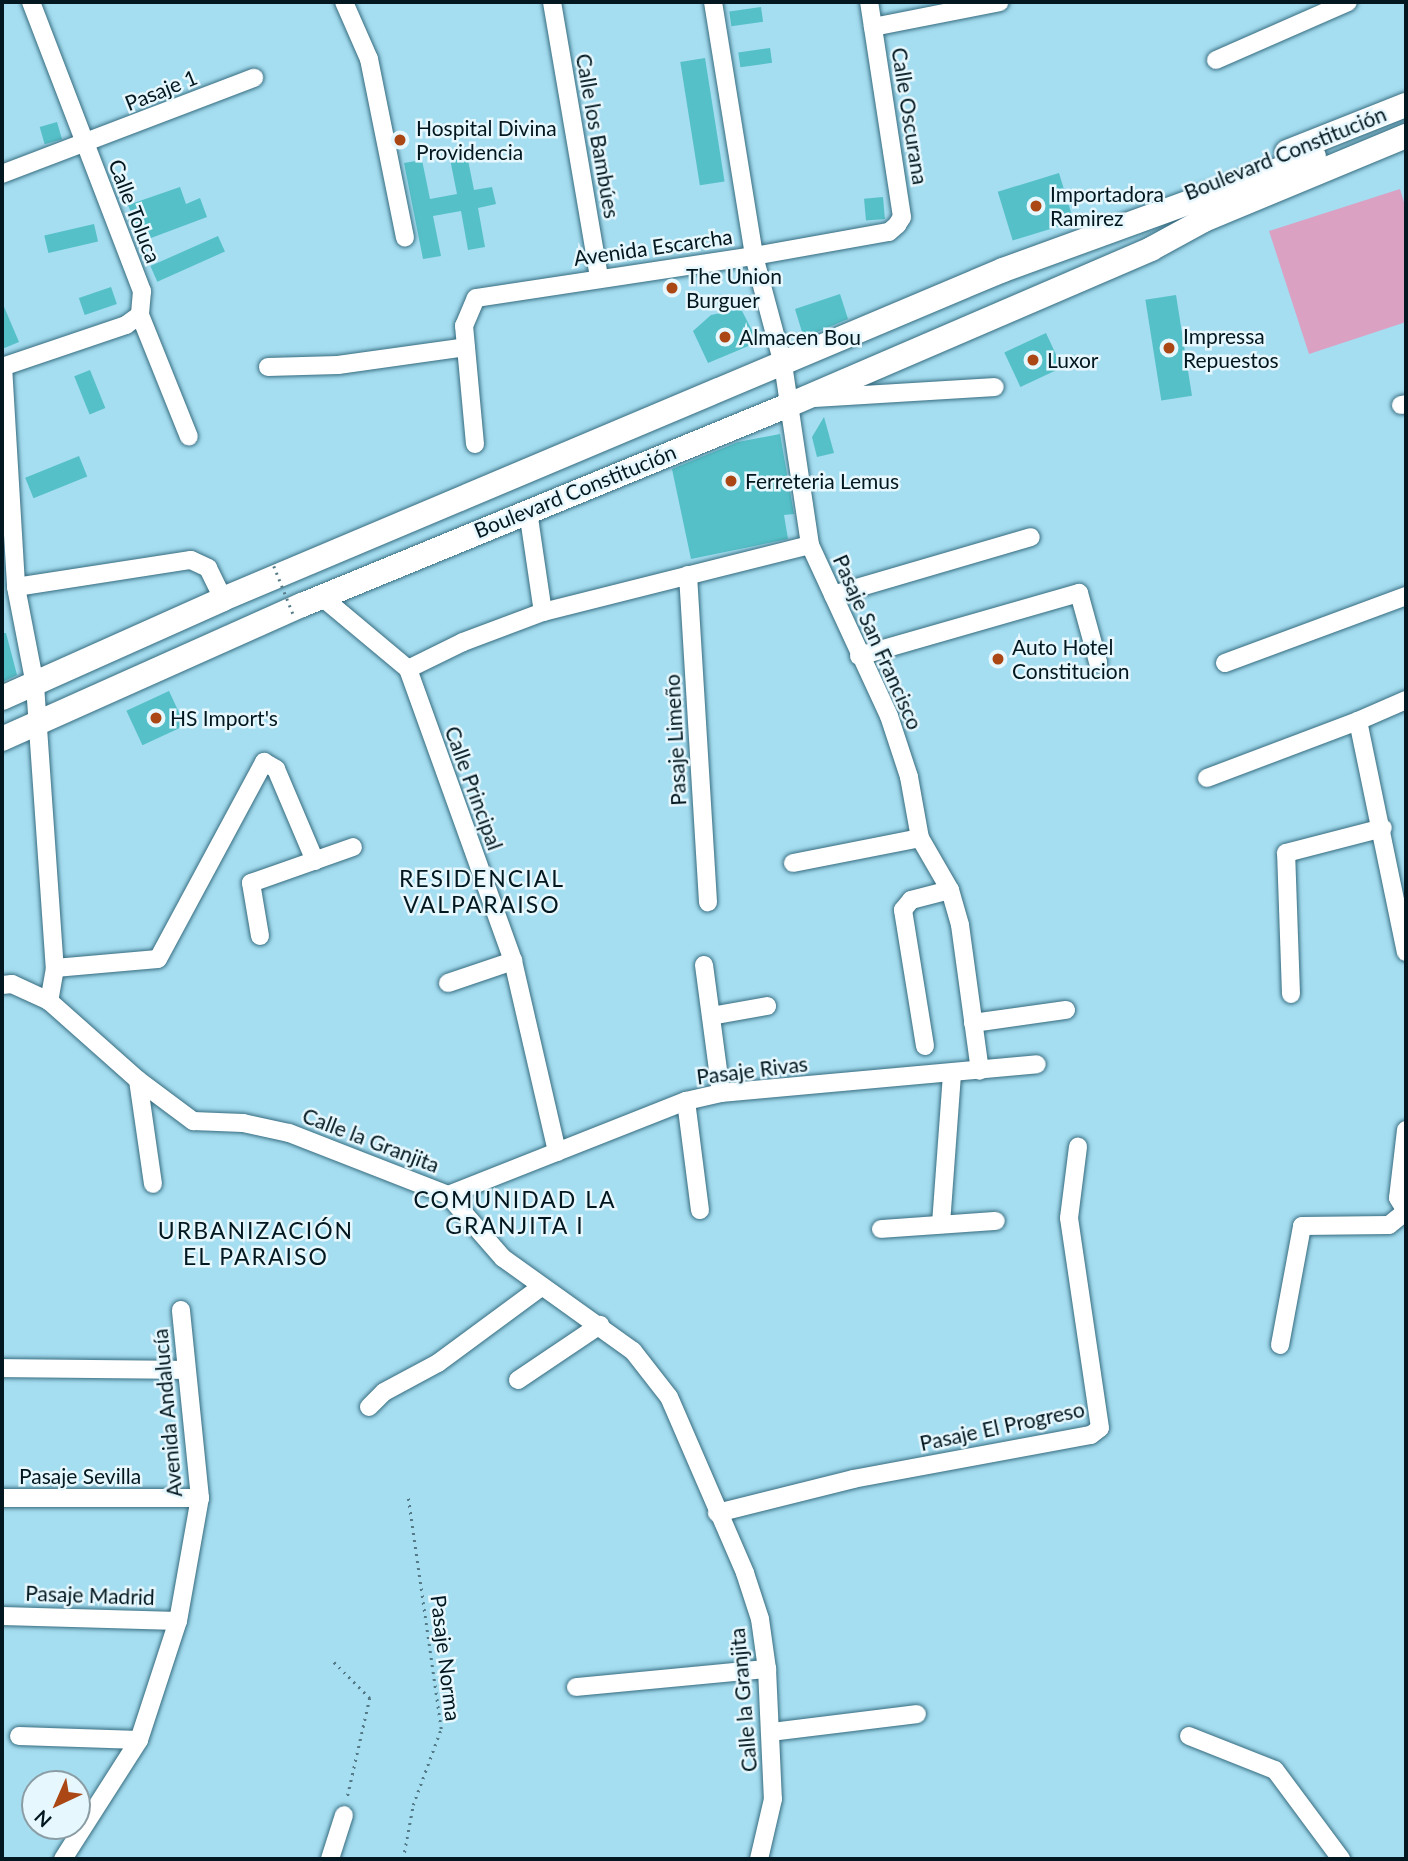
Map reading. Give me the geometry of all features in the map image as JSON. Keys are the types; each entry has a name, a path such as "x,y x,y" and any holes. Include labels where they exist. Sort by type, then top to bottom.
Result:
{"highway":[{"name":"Boulevard Constitución","path":"1130,226 1177,196 1406,105"},
{"name":"Boulevard Constitución","path":"2,698 223,599 1003,270 1130,226 1406,122"},
{"name":"Boulevard Constitución","path":"1151,249 1205,220 1406,136"},
{"name":"Boulevard Constitución","path":"2,739 322,597 797,402 1151,249 1406,152"}],"street":[{"name":"Calle Toluca","path":"31,2 142,291 140,315 189,437"},
{"path":"344,2 369,59 405,237"},
{"name":"Calle los Bambúes","path":"552,2 599,278"},
{"name":"Pasaje San Francisco","path":"713,2 754,256 783,364 797,402 810,545 889,716 905,764 920,838 950,890 960,925 980,1071"},
{"name":"Calle Oscurana","path":"869,2 902,217 889,232"},
{"path":"873,27 1000,2"},
{"path":"1216,60 1348,2"},
{"name":"Pasaje 1","path":"2,174 85,145 254,78"},
{"name":"Avenida Escarcha","path":"466,348 464,326 476,298 754,256 889,232"},
{"path":"49,1001 55,968 34,724 34,685 16,587 3,367 126,325 140,315"},
{"path":"268,367 338,365 466,348 475,444"},
{"path":"797,402 995,387"},
{"path":"528,511 543,612"},
{"path":"832,595 1031,537"},
{"path":"322,597 408,669 463,642 543,612 810,545"},
{"path":"16,587 191,560 208,568 223,599"},
{"name":"Pasaje Limeño","path":"688,575 708,902"},
{"path":"859,656 1079,593 1098,662"},
{"path":"1226,663 1406,596"},
{"name":"Calle Principal","path":"408,669 513,961 557,1152"},
{"path":"1207,778 1358,721 1406,699"},
{"path":"1358,721 1383,828 1406,947"},
{"path":"55,968 158,958 264,762 276,769 314,861"},
{"path":"1291,994 1286,853 1383,828"},
{"path":"793,863 920,838"},
{"path":"260,936 251,883 354,847"},
{"path":"925,1046 903,910 911,900 950,890"},
{"path":"449,983 513,961"},
{"path":"705,965 722,1093"},
{"name":"Calle la Granjita","path":"2,985 12,984 49,1001 138,1080 193,1121 243,1123 289,1133 448,1195 503,1258 541,1287 600,1325 633,1352 668,1397 745,1573 760,1619 767,1670 773,1799 758,1859"},
{"path":"711,1016 767,1006"},
{"path":"973,1023 1066,1010"},
{"name":"Pasaje Rivas","path":"448,1195 686,1101 722,1093 952,1074 1037,1064"},
{"path":"942,1224 952,1074"},
{"path":"138,1080 153,1184"},
{"path":"686,1101 700,1210"},
{"path":"1280,1345 1302,1226 1389,1225 1406,1211 1398,1198 1406,1130"},
{"name":"Pasaje El Progreso","path":"717,1513 853,1479 1091,1435 1100,1428 1069,1217 1078,1147"},
{"path":"881,1229 996,1221"},
{"path":"369,1407 384,1392 480,1335 541,1287"},
{"name":"Avenida Andalucía","path":"63,1859 139,1740 178,1621 200,1498 184,1370 181,1310"},
{"path":"517,1380 600,1325"},
{"path":"2,1368 184,1370"},
{"name":"Pasaje Sevilla","path":"2,1498 200,1498"},
{"name":"Pasaje Madrid","path":"2,1616 178,1621"},
{"path":"576,1687 767,1670"},
{"path":"771,1732 917,1714"},
{"path":"1189,1736 1275,1770 1341,1859"},
{"path":"19,1737 139,1740"},
{"path":"330,1859 344,1815"}],"path":[{"path":"274,566 294,616"},
{"name":"Pasaje Norma","path":"403,1859 413,1805 441,1729 408,1498"},
{"path":"334,1662 370,1698 344,1815"}],"shaded area":[{"path":"1400,189 1406,209 1406,322 1309,354 1269,231"}],"building":[{"path":"761,7 763,22 731,26 729,11"},
{"path":"770,48 772,63 740,67 738,52"},
{"path":"705,58 725,181 700,185 680,62"},
{"path":"57,122 62,139 45,144 40,127"},
{"path":"466,150 474,190 492,187 496,204 478,208 485,247 468,250 461,211 433,216 441,256 423,259 404,163 422,160 430,199 457,194 449,154"},
{"name":"Importadora Ramirez","path":"1059,173 1074,222 1013,240 998,192"},
{"path":"180,187 186,204 200,198 207,217 143,241 128,205"},
{"path":"883,197 885,219 866,221 864,199"},
{"path":"94,224 98,242 48,253 44,235"},
{"path":"218,236 225,252 157,282 150,266"},
{"path":"111,287 117,304 85,315 79,298"},
{"path":"840,294 848,319 810,335 802,332 795,309"},
{"name":"Impressa Repuestos","path":"1176,295 1192,396 1161,401 1145,300"},
{"path":"2,302 19,342 2,349"},
{"name":"Almacen Bou","path":"741,309 758,342 708,363 693,331 711,315"},
{"name":"Luxor","path":"1046,333 1062,367 1020,387 1004,352"},
{"path":"90,370 105,408 90,414 74,376"},
{"path":"824,417 834,453 817,457 812,437"},
{"name":"Ferreteria Lemus","path":"780,434 794,514 784,515 788,539 691,559 672,469 738,442"},
{"path":"79,456 87,476 33,498 25,478"},
{"path":"2,633 6,633 17,675 2,682"},
{"name":"HS Import's","path":"169,691 185,725 142,745 126,711"}],"place":[{"name":"Hospital Divina Providencia","path":"400,140"},
{"name":"Importadora Ramirez","path":"1036,206"},
{"name":"The Union Burguer","path":"672,288"},
{"name":"Almacen Bou","path":"725,337"},
{"name":"Impressa Repuestos","path":"1169,348"},
{"name":"Luxor","path":"1033,360"},
{"name":"Ferreteria Lemus","path":"731,481"},
{"name":"Auto Hotel Constitucion","path":"998,659"},
{"name":"HS Import's","path":"156,718"}],"district":[{"name":"RESIDENCIAL VALPARAISO","path":"482,891"},
{"name":"COMUNIDAD LA GRANJITA I","path":"515,1212"},
{"name":"URBANIZACIÓN EL PARAISO","path":"256,1243"}]}
